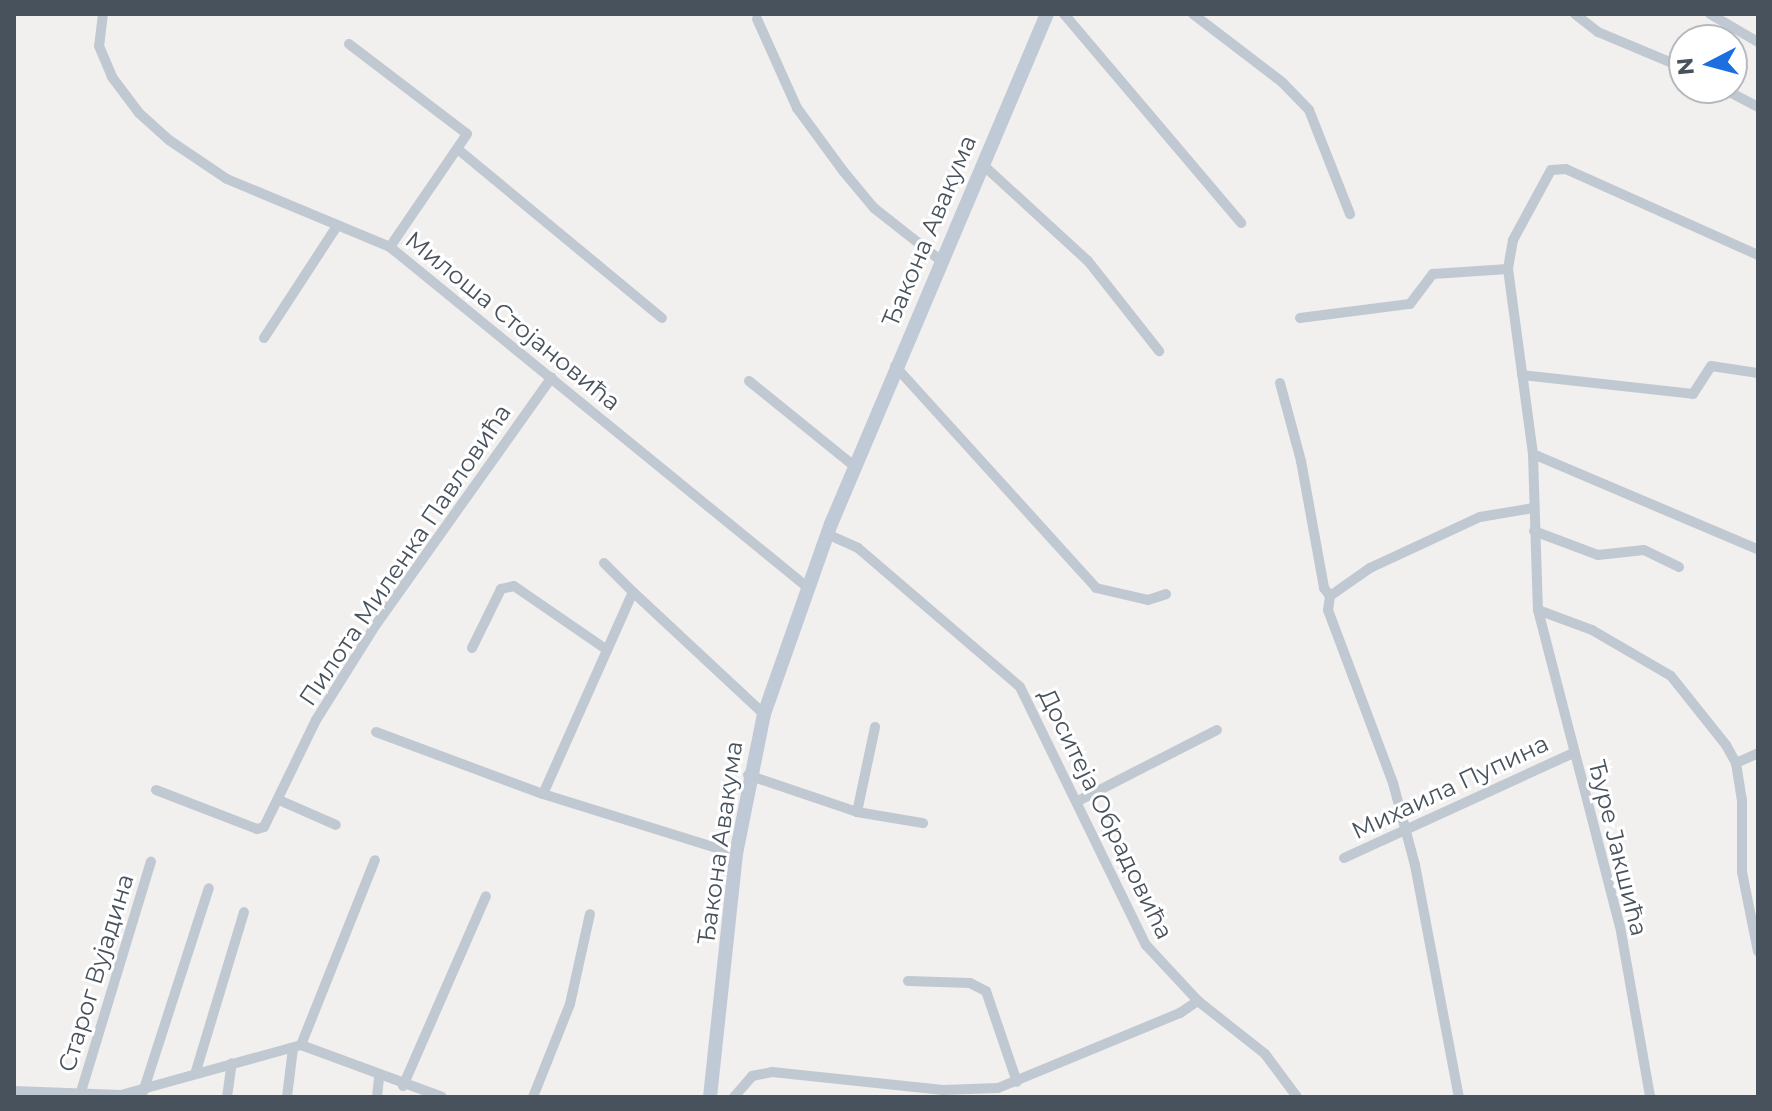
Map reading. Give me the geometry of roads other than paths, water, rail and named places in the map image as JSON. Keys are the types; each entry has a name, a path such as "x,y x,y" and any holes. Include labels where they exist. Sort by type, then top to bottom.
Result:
{"main road":[{"name":"Ђакона Авакума","path":"710,1097 736,854 748,775 764,714 807,587 854,466 1047,14"}],"street":[{"name":"Милоша Стојановића","path":"103,14 99,46 112,77 139,113 227,179 390,247 807,587"},
{"path":"1064,14 1241,223"},
{"path":"1193,14 1282,82 1309,110 1350,214"},
{"path":"1575,14 1598,32 1668,61"},
{"path":"1710,14 1758,42"},
{"path":"757,19 797,108 844,172 874,208 940,260"},
{"path":"349,44 452,119 467,134 460,151 390,247"},
{"path":"460,151 662,318"},
{"path":"982,164 1088,261 1159,351"},
{"path":"1300,318 1410,304 1433,274 1508,269 1513,240 1551,170 1566,169 1758,255"},
{"path":"264,338 337,226"},
{"name":"Ђуре Јакшића","path":"1508,269 1533,454 1538,610 1620,926 1650,1097"},
{"path":"895,366 1096,588 1148,600 1166,594"},
{"path":"1522,375 1693,394 1711,366 1758,373"},
{"name":"Пилота Миленка Павловића","path":"156,790 257,829 264,827 316,720 375,626 552,377"},
{"path":"749,381 854,466"},
{"path":"1280,383 1301,461 1324,588 1330,596 1328,610 1406,830 1459,1097"},
{"path":"1533,454 1757,549"},
{"path":"1330,596 1370,568 1480,517 1533,508"},
{"path":"1534,531 1598,555 1644,550 1679,567"},
{"name":"Доситеја Обрадовића","path":"827,534 858,548 1020,687 1146,945 1198,1001 1265,1054 1297,1097"},
{"path":"604,563 764,714"},
{"path":"472,648 501,589 514,586 607,650"},
{"path":"543,794 633,592"},
{"path":"1538,610 1592,630 1671,676 1736,763 1742,800 1742,872 1758,951"},
{"path":"857,812 875,727"},
{"path":"1078,801 1217,730"},
{"path":"376,732 543,794 736,854"},
{"name":"Михаила Пупина","path":"1344,858 1573,753"},
{"path":"1736,763 1758,753"},
{"path":"748,775 857,812 923,823"},
{"path":"279,800 336,825"},
{"path":"287,1097 297,1046 375,860"},
{"name":"Старог Вујадина","path":"80,1095 151,862"},
{"path":"143,1092 209,888"},
{"path":"403,1086 486,896"},
{"path":"196,1071 244,912"},
{"path":"533,1097 570,1004 590,914"},
{"path":"908,981 970,983 986,991 1017,1082"},
{"path":"734,1097 752,1076 772,1072 943,1090 1017,1082 1180,1013 1198,1001"},
{"path":"14,1091 121,1096 143,1092 196,1071 297,1046 403,1086 442,1097"},
{"path":"227,1097 232,1063"},
{"path":"377,1097 379,1077"}]}
